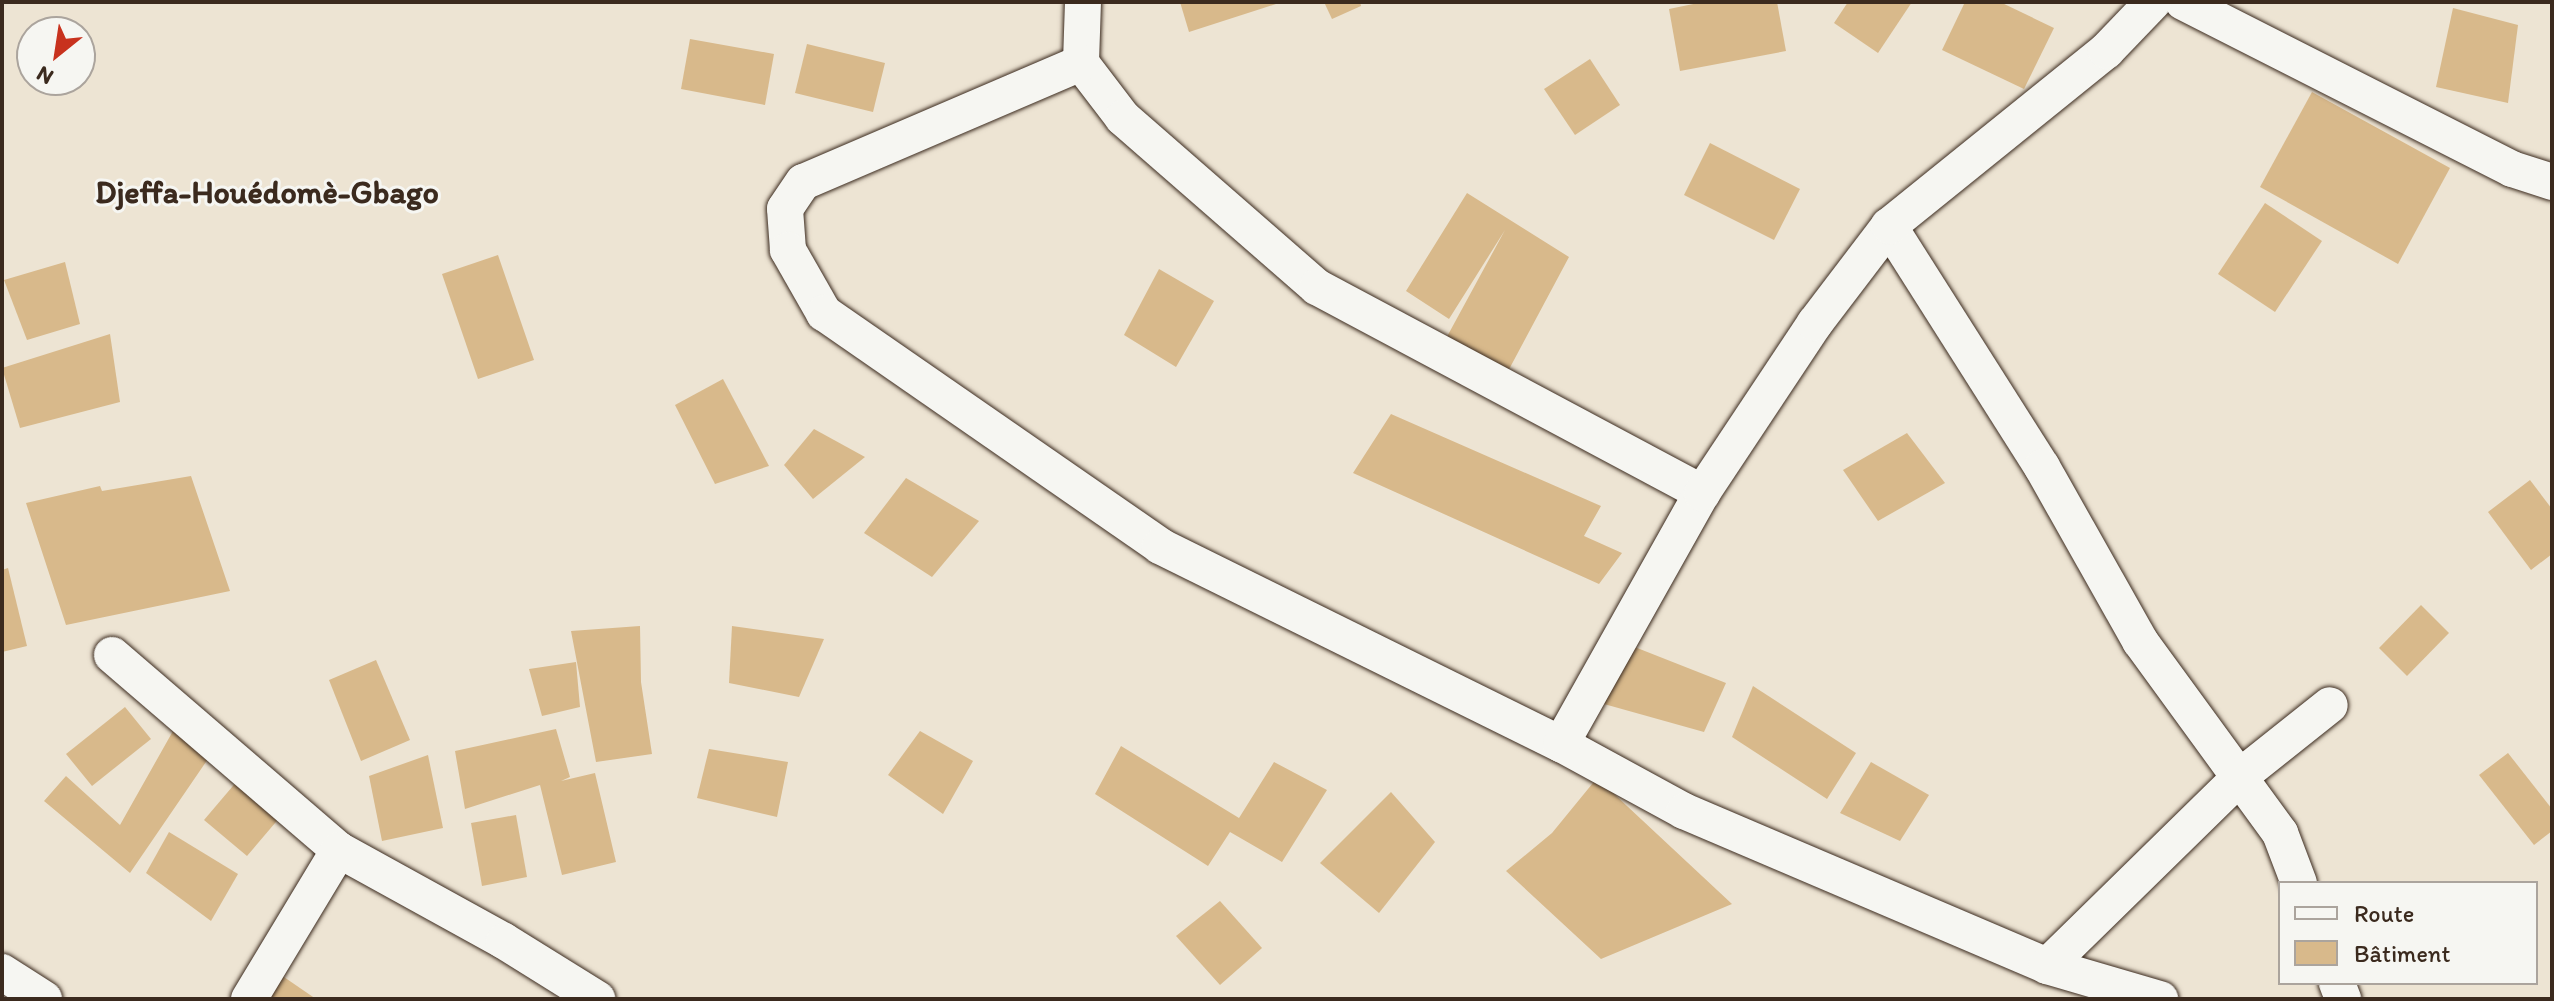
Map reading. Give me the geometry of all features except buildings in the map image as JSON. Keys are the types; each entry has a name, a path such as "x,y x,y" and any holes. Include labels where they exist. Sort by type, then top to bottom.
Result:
{"street":[{"path":"1083,2 1081,63 1123,118 1317,287 1702,493"},
{"path":"1561,744 1702,493 1815,323 1889,226 2106,51 2153,2"},
{"path":"2183,2 2499,162 2552,182"},
{"path":"1081,63 803,182 785,209 788,250 824,313 1160,546 1561,744 1699,818 2047,966 2160,999"},
{"path":"1889,226 2042,467 2140,641 2242,775 2280,833 2298,881"},
{"path":"112,655 339,850 504,941 597,999"},
{"path":"2047,966 2242,775 2330,705"},
{"path":"249,999 339,850"},
{"path":"2,972 44,999"}],"district":[{"name":"Djeffa-Houédomè-Gbago","path":"267,192"}]}
